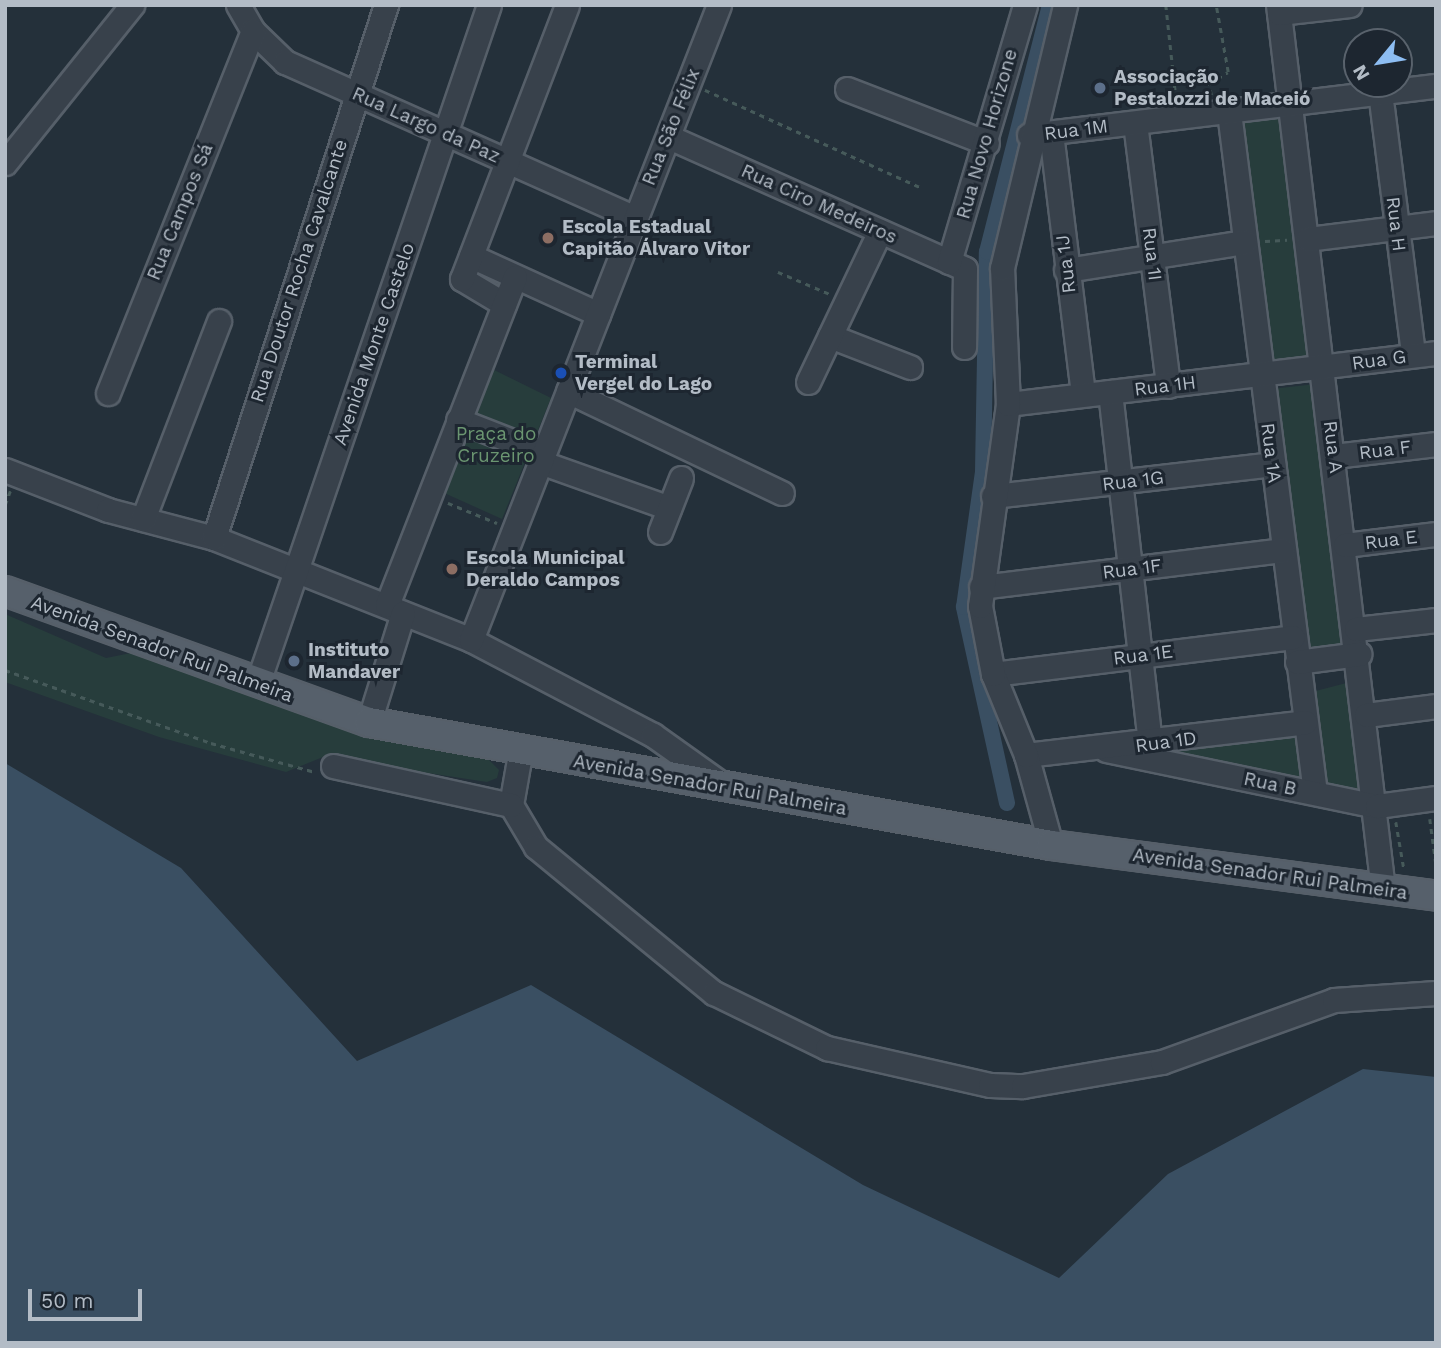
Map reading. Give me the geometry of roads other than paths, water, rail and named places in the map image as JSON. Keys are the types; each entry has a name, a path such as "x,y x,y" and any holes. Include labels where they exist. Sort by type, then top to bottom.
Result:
{"main road":[{"name":"Avenida Senador Rui Palmeira","path":"5,591 369,722 520,754 725,786 1051,845 1393,879 1436,896"}],"street":[{"path":"5,140 116,5"},
{"path":"5,163 132,5"},
{"name":"Rua Largo da Paz","path":"238,5 253,31 285,62 635,218"},
{"name":"Rua Doutor Rocha Cavalcante","path":"214,538 386,5"},
{"name":"Avenida Monte Castelo","path":"258,682 489,5"},
{"path":"504,303 462,283 567,5"},
{"name":"Rua São Félix","path":"471,640 719,5"},
{"name":"Rua Novo Horizone","path":"964,348 977,276 987,143 1025,5"},
{"path":"1051,845 1026,755 993,674 981,628 981,587 1008,404 977,276 1040,134 1065,5"},
{"path":"1279,9 1350,5"},
{"name":"Rua A","path":"1279,9 1377,806 1393,879"},
{"name":"Rua Campos Sá","path":"108,393 253,31"},
{"name":"Rua 1M","path":"1413,88 1436,86"},
{"path":"847,89 987,143"},
{"name":"Rua 1M","path":"1040,134 1343,96"},
{"name":"Rua H","path":"1381,98 1397,228 1424,354"},
{"name":"Rua 1A","path":"1221,113 1245,242 1293,637 1315,793"},
{"name":"Rua 1I","path":"1135,123 1168,386"},
{"name":"Rua 1J","path":"1040,134 1066,270 1083,394"},
{"name":"Rua Ciro Medeiros","path":"668,137 977,276"},
{"path":"1308,239 1436,223"},
{"path":"808,383 880,231"},
{"path":"1066,270 1245,242"},
{"path":"471,256 598,314"},
{"path":"369,722 395,609 429,495 515,276"},
{"path":"143,519 219,321"},
{"path":"830,336 910,367"},
{"name":"Rua G","path":"1323,367 1424,354"},
{"name":"Rua 1H","path":"1008,404 1323,367"},
{"path":"568,391 782,493"},
{"path":"1110,392 1150,745"},
{"path":"458,420 541,457 669,508"},
{"name":"Rua F","path":"1334,456 1436,444"},
{"name":"Rua 1G","path":"993,496 1273,464"},
{"path":"5,470 143,519 214,538 471,640 653,735 725,786"},
{"path":"660,531 681,478"},
{"name":"Rua E","path":"1345,545 1436,534"},
{"name":"Rua 1F","path":"981,587 1283,550"},
{"path":"1356,629 1436,620"},
{"name":"Rua 1E","path":"993,674 1293,637"},
{"path":"1297,663 1359,654"},
{"path":"1366,715 1436,706"},
{"name":"Rua 1D","path":"1026,755 1150,745 1305,722"},
{"name":"Rua B","path":"1106,750 1377,806 1433,807"},
{"path":"520,754 511,805 537,847 734,1006 827,1048 990,1085 1023,1086 1162,1062 1334,1000 1436,993"},
{"path":"329,770 511,805"}],"water":[{"path":"5,763 181,868 357,1061 531,985 863,1185 1059,1278 1168,1174 1363,1069 1436,1077 1436,1343 5,1343"}],"waterway":[{"path":"1007,803 964,607 983,472 987,252 1050,5"}],"place":[{"name":"Associação Pestalozzi de Maceió","path":"1100,88"},
{"name":"Escola Estadual Capitão Álvaro Vitor","path":"548,238"},
{"name":"Terminal Vergel do Lago","path":"561,373"},
{"name":"Escola Municipal Deraldo Campos","path":"452,569"},
{"name":"Instituto Mandaver","path":"294,661"}],"park label":[{"name":"Praça do Cruzeiro","path":"496,445"}]}
